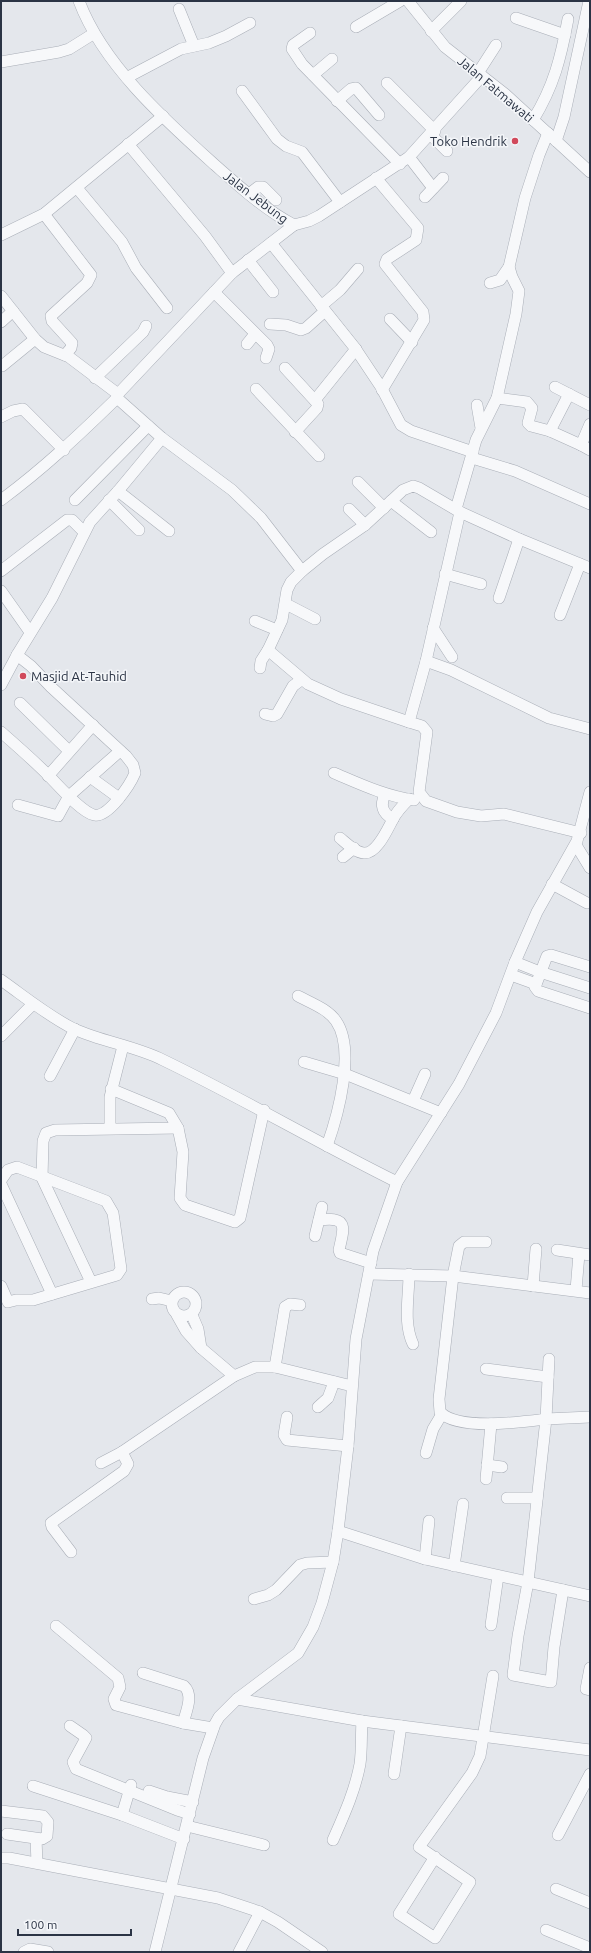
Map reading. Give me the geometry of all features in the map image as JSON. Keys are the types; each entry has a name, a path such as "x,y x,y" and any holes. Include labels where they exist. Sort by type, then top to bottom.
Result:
{"street":[{"path":"356,27 400,1"},
{"name":"Jalan Fatmawati","path":"408,1 445,47 499,88 590,172"},
{"path":"431,31 461,1"},
{"path":"556,141 564,118 589,1"},
{"name":"Jalan Jebung","path":"83,2 94,34 128,78 163,116 182,136 249,194 278,217 294,225 309,221 409,157 432,133 480,74 496,45"},
{"path":"179,9 194,46"},
{"path":"516,18 565,35"},
{"path":"533,120 546,98 556,73 568,19"},
{"path":"128,78 181,49 221,38 250,23"},
{"path":"310,33 294,45 292,49 302,64 400,164"},
{"path":"1,62 59,52 94,34"},
{"path":"313,75 332,59"},
{"path":"556,73 572,79"},
{"path":"386,83 447,151"},
{"path":"337,100 351,89 356,88 379,115"},
{"path":"242,91 277,139 286,146 302,152 340,202"},
{"path":"1,235 44,214 163,116"},
{"path":"490,283 500,280 509,267 525,198 548,133"},
{"path":"128,144 205,236 232,273"},
{"path":"409,157 434,188"},
{"path":"376,178 416,225 418,231 416,240 387,259 385,262 386,266 423,312 424,320 382,390"},
{"path":"425,197 443,178"},
{"path":"249,194 258,187 263,187 276,200"},
{"path":"77,188 122,242 136,268 167,308"},
{"path":"44,214 91,275 87,283 51,316 52,321 72,343 71,348 65,355"},
{"path":"1,500 36,474 64,450 118,396 232,273 294,225"},
{"path":"271,243 356,349 382,390 398,420 405,428 515,471 590,504"},
{"path":"248,260 273,292"},
{"path":"409,722 426,661 458,511 472,455 481,428 492,411 497,398 519,291 509,267"},
{"path":"270,324 286,325 301,330 306,328 358,269"},
{"path":"214,292 268,347 266,358"},
{"path":"1,296 36,339 51,351 65,355 96,378 118,396 162,438 232,490 261,518 302,571"},
{"path":"1,322 13,311"},
{"path":"390,319 412,342"},
{"path":"96,378 139,336 146,326"},
{"path":"247,344 255,334"},
{"path":"2,366 36,339"},
{"path":"315,400 356,349"},
{"path":"285,368 318,404 317,408 295,432"},
{"path":"555,387 590,405"},
{"path":"256,389 319,456"},
{"path":"550,430 569,394"},
{"path":"497,398 529,403 532,408 529,424 533,428 550,430 585,447 590,424"},
{"path":"477,405 481,428"},
{"path":"1,418 13,410 23,409 64,450"},
{"path":"75,500 148,426"},
{"path":"1,685 30,632 52,598 84,532 162,438"},
{"path":"358,482 388,505 431,532"},
{"path":"260,668 261,661 277,630 286,604 287,590 291,582 323,554 365,525 403,490 413,486 458,511 519,539 585,566 560,615"},
{"path":"118,492 169,531"},
{"path":"109,500 139,530"},
{"path":"349,509 365,525"},
{"path":"1,571 67,520 72,520 84,532"},
{"path":"499,598 519,539"},
{"path":"445,574 482,584"},
{"path":"1,591 30,632"},
{"path":"286,604 315,619"},
{"path":"255,621 277,630"},
{"path":"433,628 452,657"},
{"path":"268,650 301,680 341,699 422,726 427,732 419,787 420,792 426,801"},
{"path":"1,732 69,796 90,813 95,815 107,811 119,798 135,773 131,762 120,751 51,687 26,661 17,655"},
{"path":"426,661 451,670 549,718 590,729"},
{"path":"265,714 273,716 277,714 293,686 301,680"},
{"path":"20,703 69,751"},
{"path":"48,776 93,725"},
{"path":"18,805 58,816 69,796 120,751"},
{"path":"334,773 385,794 426,801 457,812 481,816 504,814 581,833"},
{"path":"90,777 119,798"},
{"path":"155,1952 172,1889 203,1758 213,1728 219,1716 237,1699 288,1662 304,1645 322,1604 333,1562 338,1531 348,1446 356,1339 373,1251 396,1182 441,1113 496,1013 515,962 552,884 576,845 581,833 590,792"},
{"path":"385,794 382,805 384,811 393,819"},
{"path":"340,838 364,853 370,851 387,833 393,819 409,799"},
{"path":"576,845 587,857 590,868"},
{"path":"344,857 354,848"},
{"path":"552,884 587,903"},
{"path":"590,967 549,955 546,957 536,984 536,989 538,991 590,1008"},
{"path":"515,962 540,972 590,988"},
{"path":"511,975 536,984"},
{"path":"1,980 46,1013 75,1029 161,1059 264,1110 327,1146 396,1182"},
{"path":"298,996 329,1012 336,1021 342,1035 345,1074 334,1126 327,1146"},
{"path":"1,1036 33,1004"},
{"path":"50,1076 75,1029"},
{"path":"110,1128 109,1104 122,1046"},
{"path":"304,1062 345,1074 441,1113"},
{"path":"413,1101 425,1074"},
{"path":"112,1089 169,1113 178,1128 183,1152 180,1198 185,1206 235,1222 240,1218 264,1110"},
{"path":"91,1282 42,1178 44,1136 48,1131 110,1128 178,1128"},
{"path":"1,1180 8,1170 13,1168 22,1169 42,1178 102,1199 112,1208 120,1271 117,1275 33,1300 16,1300 4,1304 1,1286"},
{"path":"1,1184 52,1294"},
{"path":"315,1236 322,1207"},
{"path":"319,1220 335,1220 342,1225 344,1230 338,1250 340,1253 370,1268 409,1274 453,1276 576,1290 590,1293"},
{"path":"486,1242 464,1242 460,1244 453,1276 439,1409 442,1414 447,1417 471,1423 522,1423 546,1419 590,1417"},
{"path":"533,1286 536,1249"},
{"path":"557,1250 585,1254 576,1290"},
{"path":"409,1274 407,1321 410,1338 413,1344"},
{"path":"177,1315 184,1317 192,1315 196,1308 196,1300 191,1294 184,1292 176,1294 172,1301 172,1308 186,1330 201,1348 234,1376"},
{"path":"152,1299 159,1298 172,1301"},
{"path":"274,1367 284,1307 290,1304 300,1305"},
{"path":"192,1315 198,1329 201,1348"},
{"path":"549,1358 546,1419 528,1582 518,1636 513,1675 551,1682 554,1647 563,1590"},
{"path":"101,1463 122,1452 234,1376 255,1367 274,1367 352,1386"},
{"path":"486,1369 548,1377"},
{"path":"318,1407 328,1398 334,1382"},
{"path":"426,1453 433,1430 442,1414"},
{"path":"287,1417 284,1435 287,1440 348,1446"},
{"path":"486,1479 491,1424"},
{"path":"71,1552 52,1527 51,1523 124,1471 128,1464 122,1452"},
{"path":"487,1465 502,1467"},
{"path":"507,1498 537,1498"},
{"path":"454,1566 464,1504"},
{"path":"425,1559 429,1521"},
{"path":"338,1531 425,1559 590,1596"},
{"path":"254,1599 268,1595 276,1590 300,1565 307,1563 333,1562"},
{"path":"491,1625 498,1576"},
{"path":"56,1626 118,1678 120,1687 114,1699 116,1704 183,1723 213,1728"},
{"path":"590,1668 586,1689 590,1690"},
{"path":"143,1673 184,1686 187,1689 189,1696 183,1723"},
{"path":"435,1857 399,1914 435,1938 470,1882 435,1857 419,1847 472,1773 480,1756 485,1736 493,1676"},
{"path":"237,1699 362,1721 590,1750"},
{"path":"333,1840 351,1800 356,1781 360,1763 362,1721"},
{"path":"70,1726 86,1738 73,1762 74,1767 117,1786 124,1781 130,1788 190,1814"},
{"path":"394,1774 401,1726"},
{"path":"558,1835 590,1774"},
{"path":"33,1786 122,1815 184,1839"},
{"path":"130,1788 193,1802"},
{"path":"122,1815 130,1788"},
{"path":"1,1811 47,1818 47,1836 42,1839 7,1834"},
{"path":"187,1826 264,1845"},
{"path":"36,1839 37,1864"},
{"path":"1,1858 218,1898 260,1912 278,1922 322,1952"},
{"path":"556,1888 590,1903"},
{"path":"239,1952 260,1912"},
{"path":"546,1930 590,1948"},
{"path":"24,1952 30,1948 48,1952"}],"place":[{"name":"Toko Hendrik","path":"515,141"},
{"name":"Masjid At-Tauhid","path":"23,676"}]}
